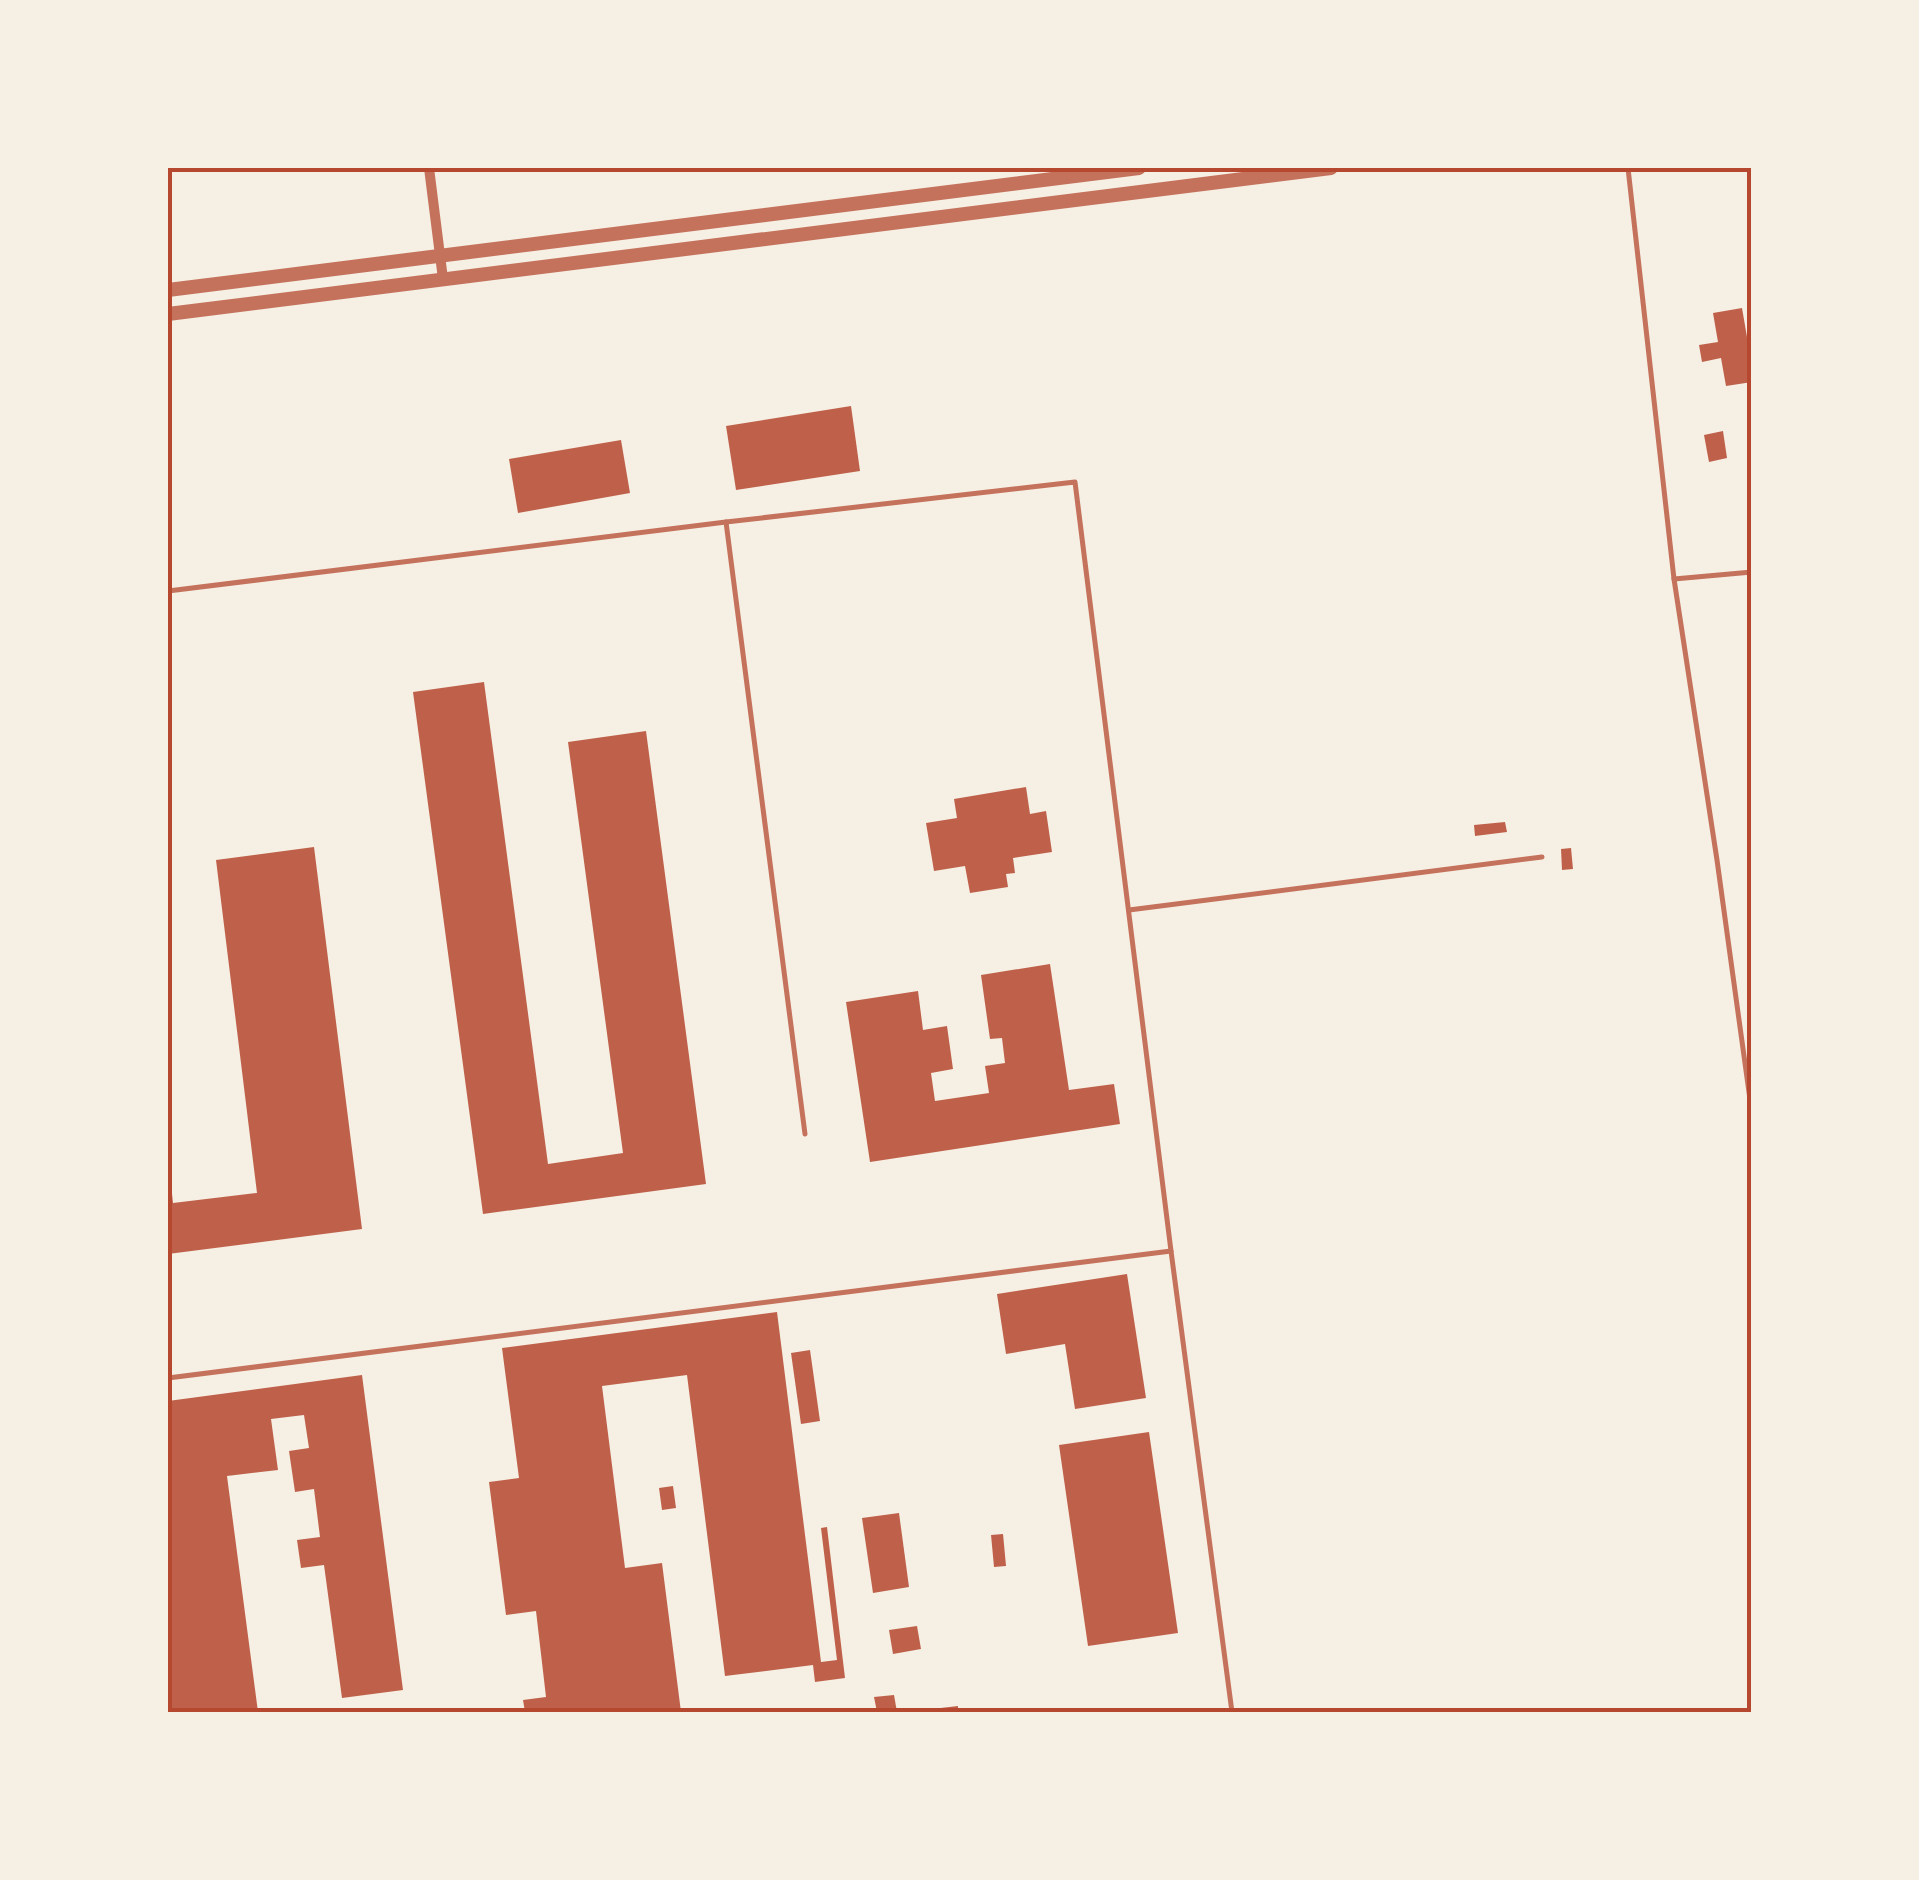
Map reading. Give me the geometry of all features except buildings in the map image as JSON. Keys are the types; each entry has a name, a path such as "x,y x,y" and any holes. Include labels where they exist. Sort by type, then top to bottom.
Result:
{"street":[{"path":"429,168 444,279"},
{"path":"168,290 1138,168"},
{"path":"168,314 1331,168"}],"lane":[{"path":"1628,168 1674,578 1752,1114"},
{"path":"168,591 1075,482 1232,1712"},
{"path":"726,522 806,1134"},
{"path":"1674,578 1752,572"},
{"path":"1128,910 1542,858"},
{"path":"168,1378 1171,1251"}]}
